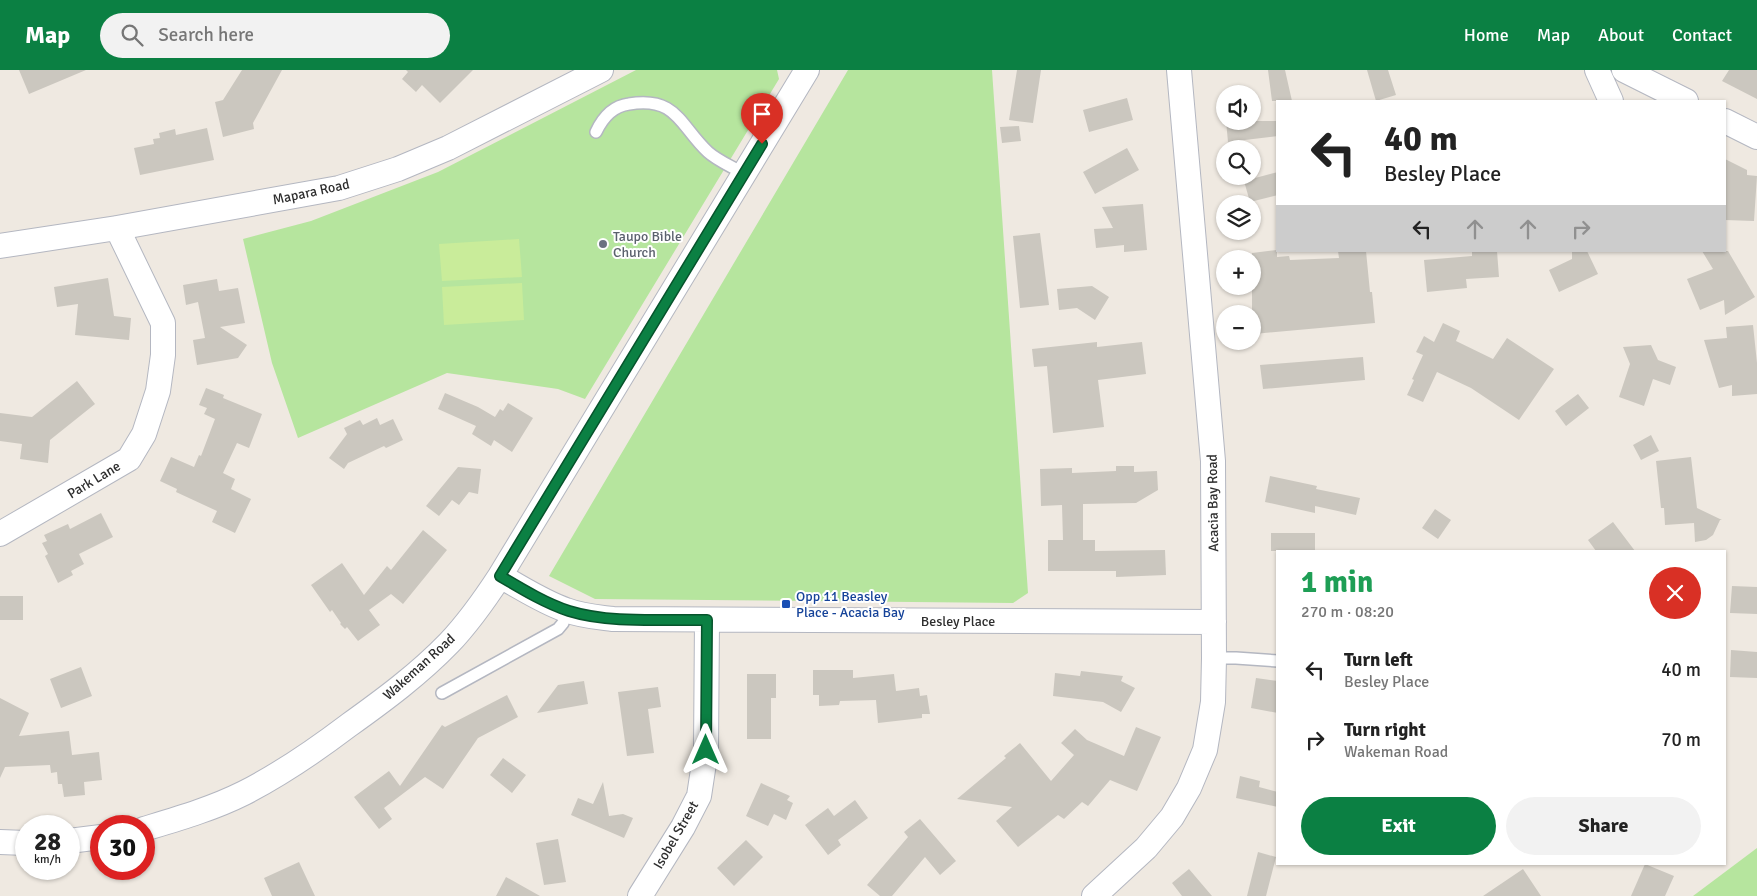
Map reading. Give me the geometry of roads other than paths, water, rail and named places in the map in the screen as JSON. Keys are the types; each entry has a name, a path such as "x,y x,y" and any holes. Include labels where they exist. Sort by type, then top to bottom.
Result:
{"street":[{"name":"Mapara Road","path":"0,246 117,228 339,188 398,169 448,148 601,70"},
{"name":"Wakeman Road","path":"155,826 200,812 243,794 286,769 385,698 450,642 484,601 500,576 807,70"},
{"name":"Acacia Bay Road","path":"1094,896 1146,848 1172,816 1189,788 1205,750 1213,702 1213,461 1179,70"},
{"path":"1597,70 1611,100"},
{"path":"1624,70 1684,100"},
{"path":"1726,122 1757,137"},
{"name":"Park Lane","path":"0,534 129,459 144,434 158,391 163,355 163,324 117,228"},
{"name":"Besley Place","path":"500,576 539,598 567,610 613,619 1214,622"},
{"name":"Isobel Street","path":"640,896 683,827 699,796 706,750 707,620"},
{"path":"0,842 15,843"}],"lane":[{"path":"596,132 603,118 620,105 641,102 657,103 678,117 709,153 744,174"},
{"path":"442,693 518,650 558,630 563,623 567,610"},
{"path":"1214,658 1276,661"}],"place":[{"name":"Taupo Bible Church","path":"603,244"},
{"name":"Opp 11 Beasley Place - Acacia Bay","path":"786,604"}]}
